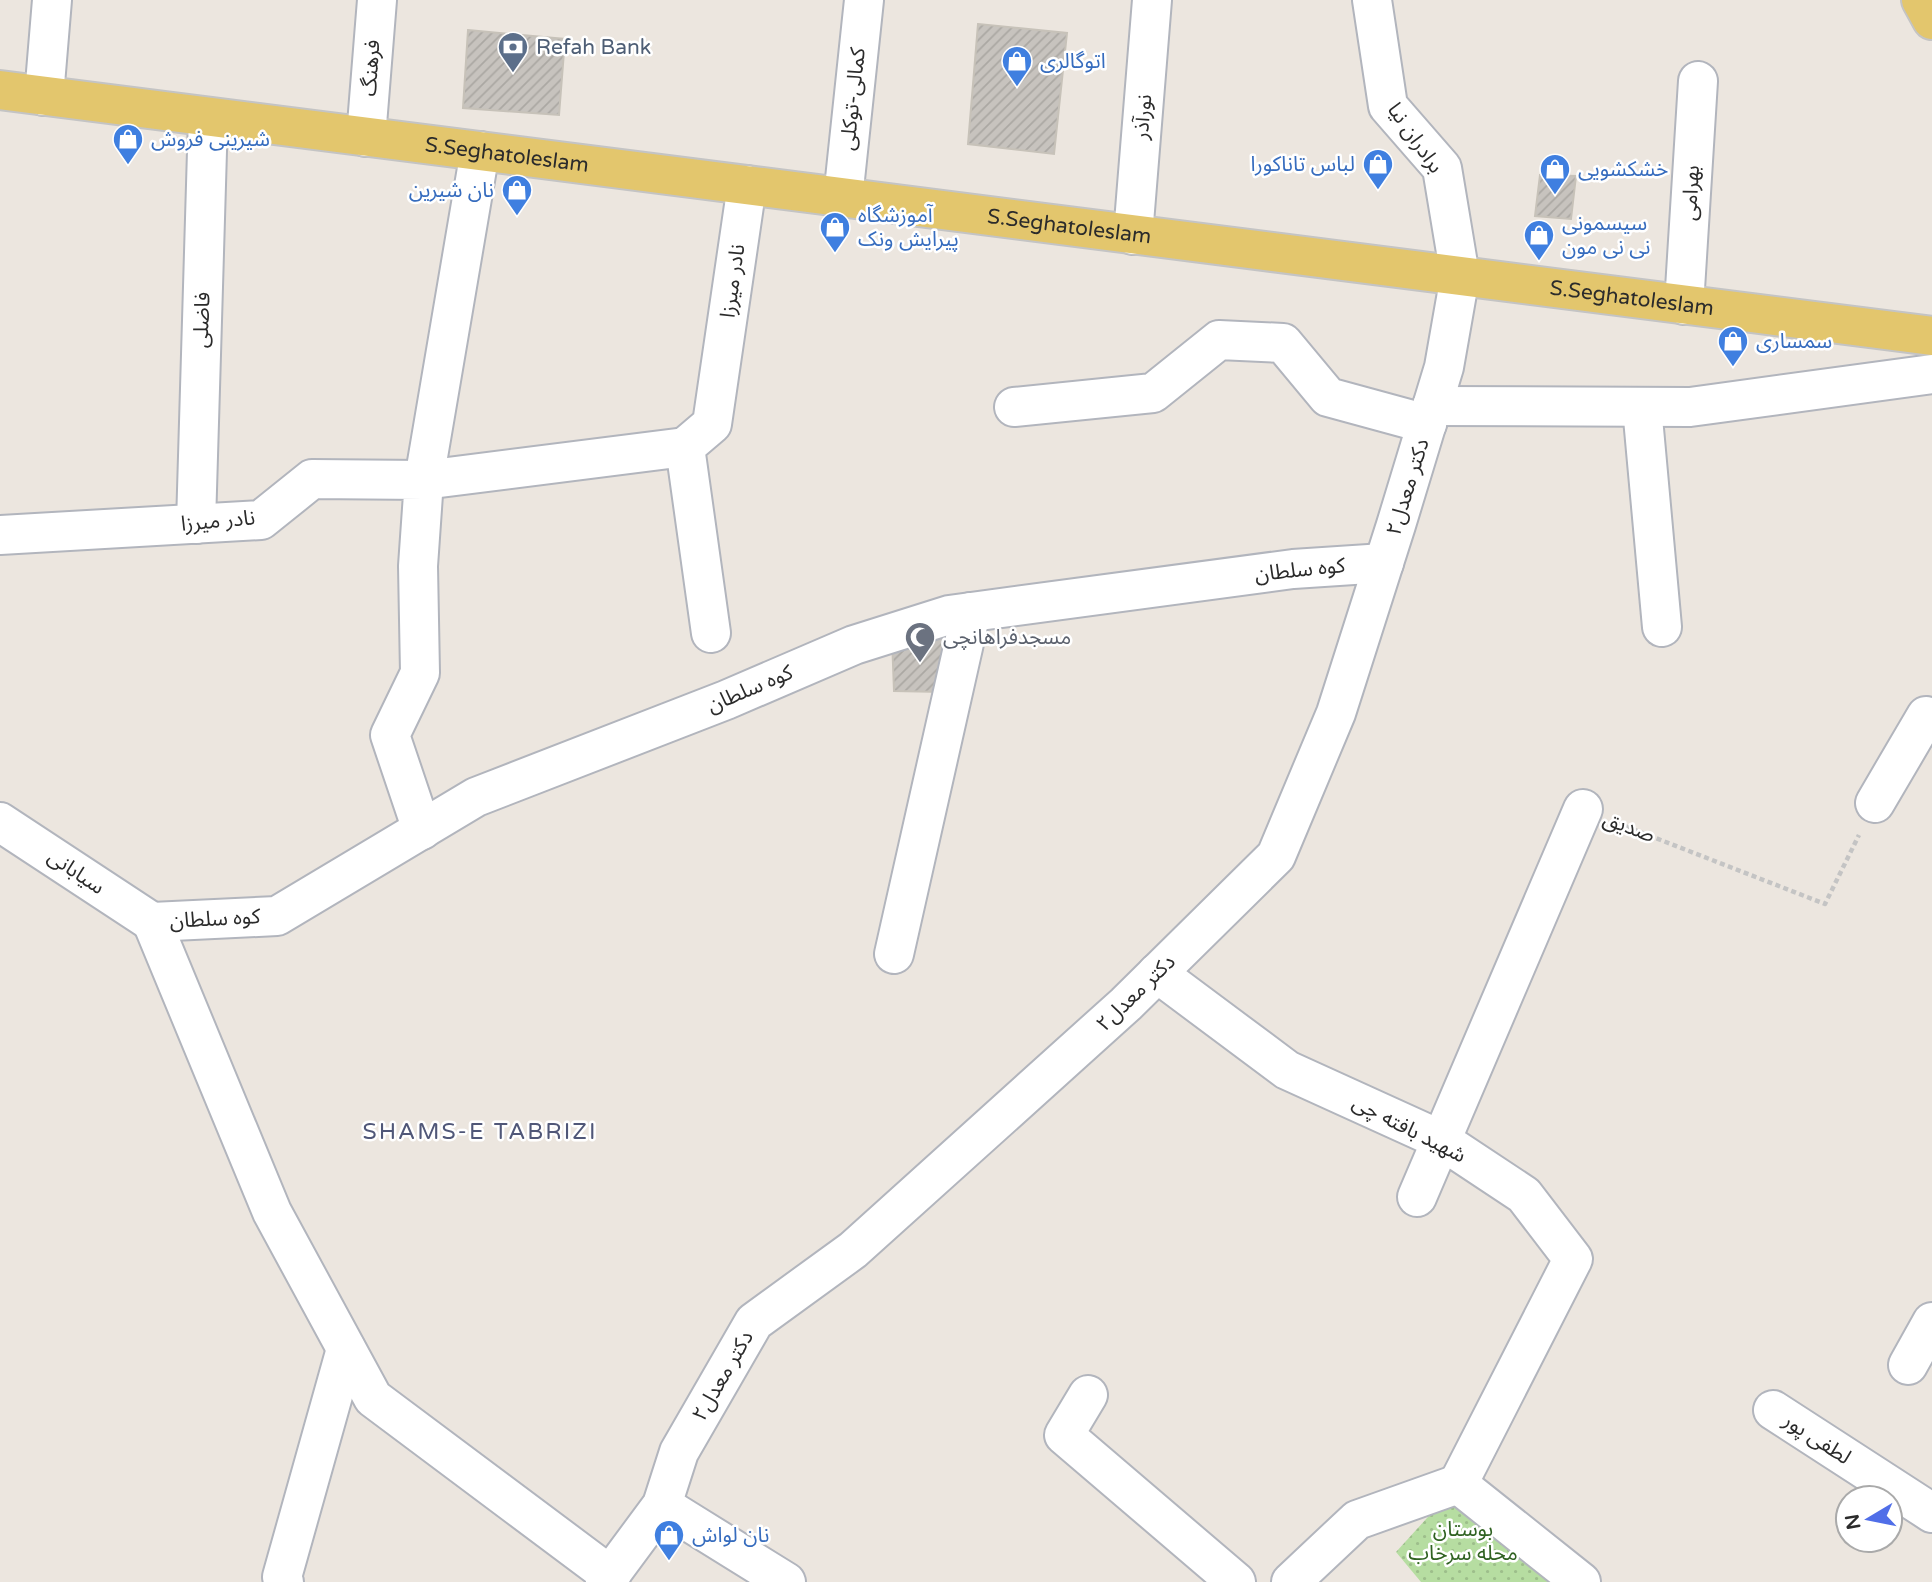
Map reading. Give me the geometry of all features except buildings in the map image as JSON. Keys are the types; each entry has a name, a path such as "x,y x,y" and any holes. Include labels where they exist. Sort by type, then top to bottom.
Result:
{"main road":[{"path":"1922,0 1932,20"},
{"name":"S.Seghatoleslam","path":"0,90 1932,336"}],"street":[{"path":"44,96 52,0"},
{"name":"فرهنگ","path":"366,137 377,0"},
{"name":"کمالی-توکلی","path":"843,198 864,0"},
{"name":"نورآذر","path":"1133,234 1152,0"},
{"name":"برادران نیا","path":"1372,0 1388,106 1442,168 1460,276"},
{"name":"بهرامی","path":"1684,305 1698,81"},
{"name":"فاضلی","path":"196,524 208,117"},
{"path":"422,830 390,735 420,673 418,566 424,480 480,151"},
{"name":"نادر میرزا","path":"0,535 261,520 312,479 424,480 685,447 712,424 747,185"},
{"name":"دکتر معدل۲","path":"608,1579 662,1505 679,1452 754,1322 853,1250 1157,973 1276,856 1336,713 1384,563 1444,367 1460,276"},
{"path":"1014,407 1153,393 1219,341 1283,343 1328,397 1429,415 1690,407 1932,374"},
{"path":"1642,407 1662,627"},
{"path":"685,447 711,633"},
{"name":"کوه سلطان","path":"152,922 277,916 476,797 726,700 853,645 949,615 1293,569 1384,563"},
{"path":"894,954 971,612"},
{"path":"1875,803 1926,716 1932,719"},
{"name":"صدیق","path":"1416,1197 1583,809"},
{"name":"سیابانی","path":"0,822 152,922"},
{"path":"152,922 272,1212 373,1398 608,1579"},
{"name":"شهید بافته چی","path":"1157,973 1287,1070 1441,1140 1524,1195 1573,1259 1458,1484"},
{"path":"1908,1365 1932,1322"},
{"path":"284,1582 282,1577 346,1349"},
{"path":"1088,1395 1064,1435 1236,1582"},
{"name":"لطفی پور","path":"1773,1410 1932,1513"},
{"path":"1291,1582 1357,1520 1458,1484 1581,1582"},
{"path":"662,1505 786,1582"}],"path":[{"name":"صدیق","path":"1583,809 1825,904 1875,803"}],"green space":[{"name":"بوستان محله سرخاب","path":"1458,1484 1575,1582 1421,1582 1396,1552"}],"place":[{"name":"Refah Bank","path":"513,74"},
{"name":"اتوگالری","path":"1017,88"},
{"name":"شیرینی فروش","path":"128,166"},
{"name":"لباس تاناکورا","path":"1378,191"},
{"name":"خشکشویی","path":"1555,196"},
{"name":"نان شیرین","path":"517,217"},
{"name":"آموزشگاه پیرایش ونک","path":"835,254"},
{"name":"سیسمونی نی نی مون","path":"1539,262"},
{"name":"سمساری","path":"1733,368"},
{"name":"مسجدفراهانچی","path":"920,664"},
{"name":"نان لواش","path":"669,1562"}],"district":[{"name":"SHAMS-E TABRIZI","path":"480,1132"}]}
